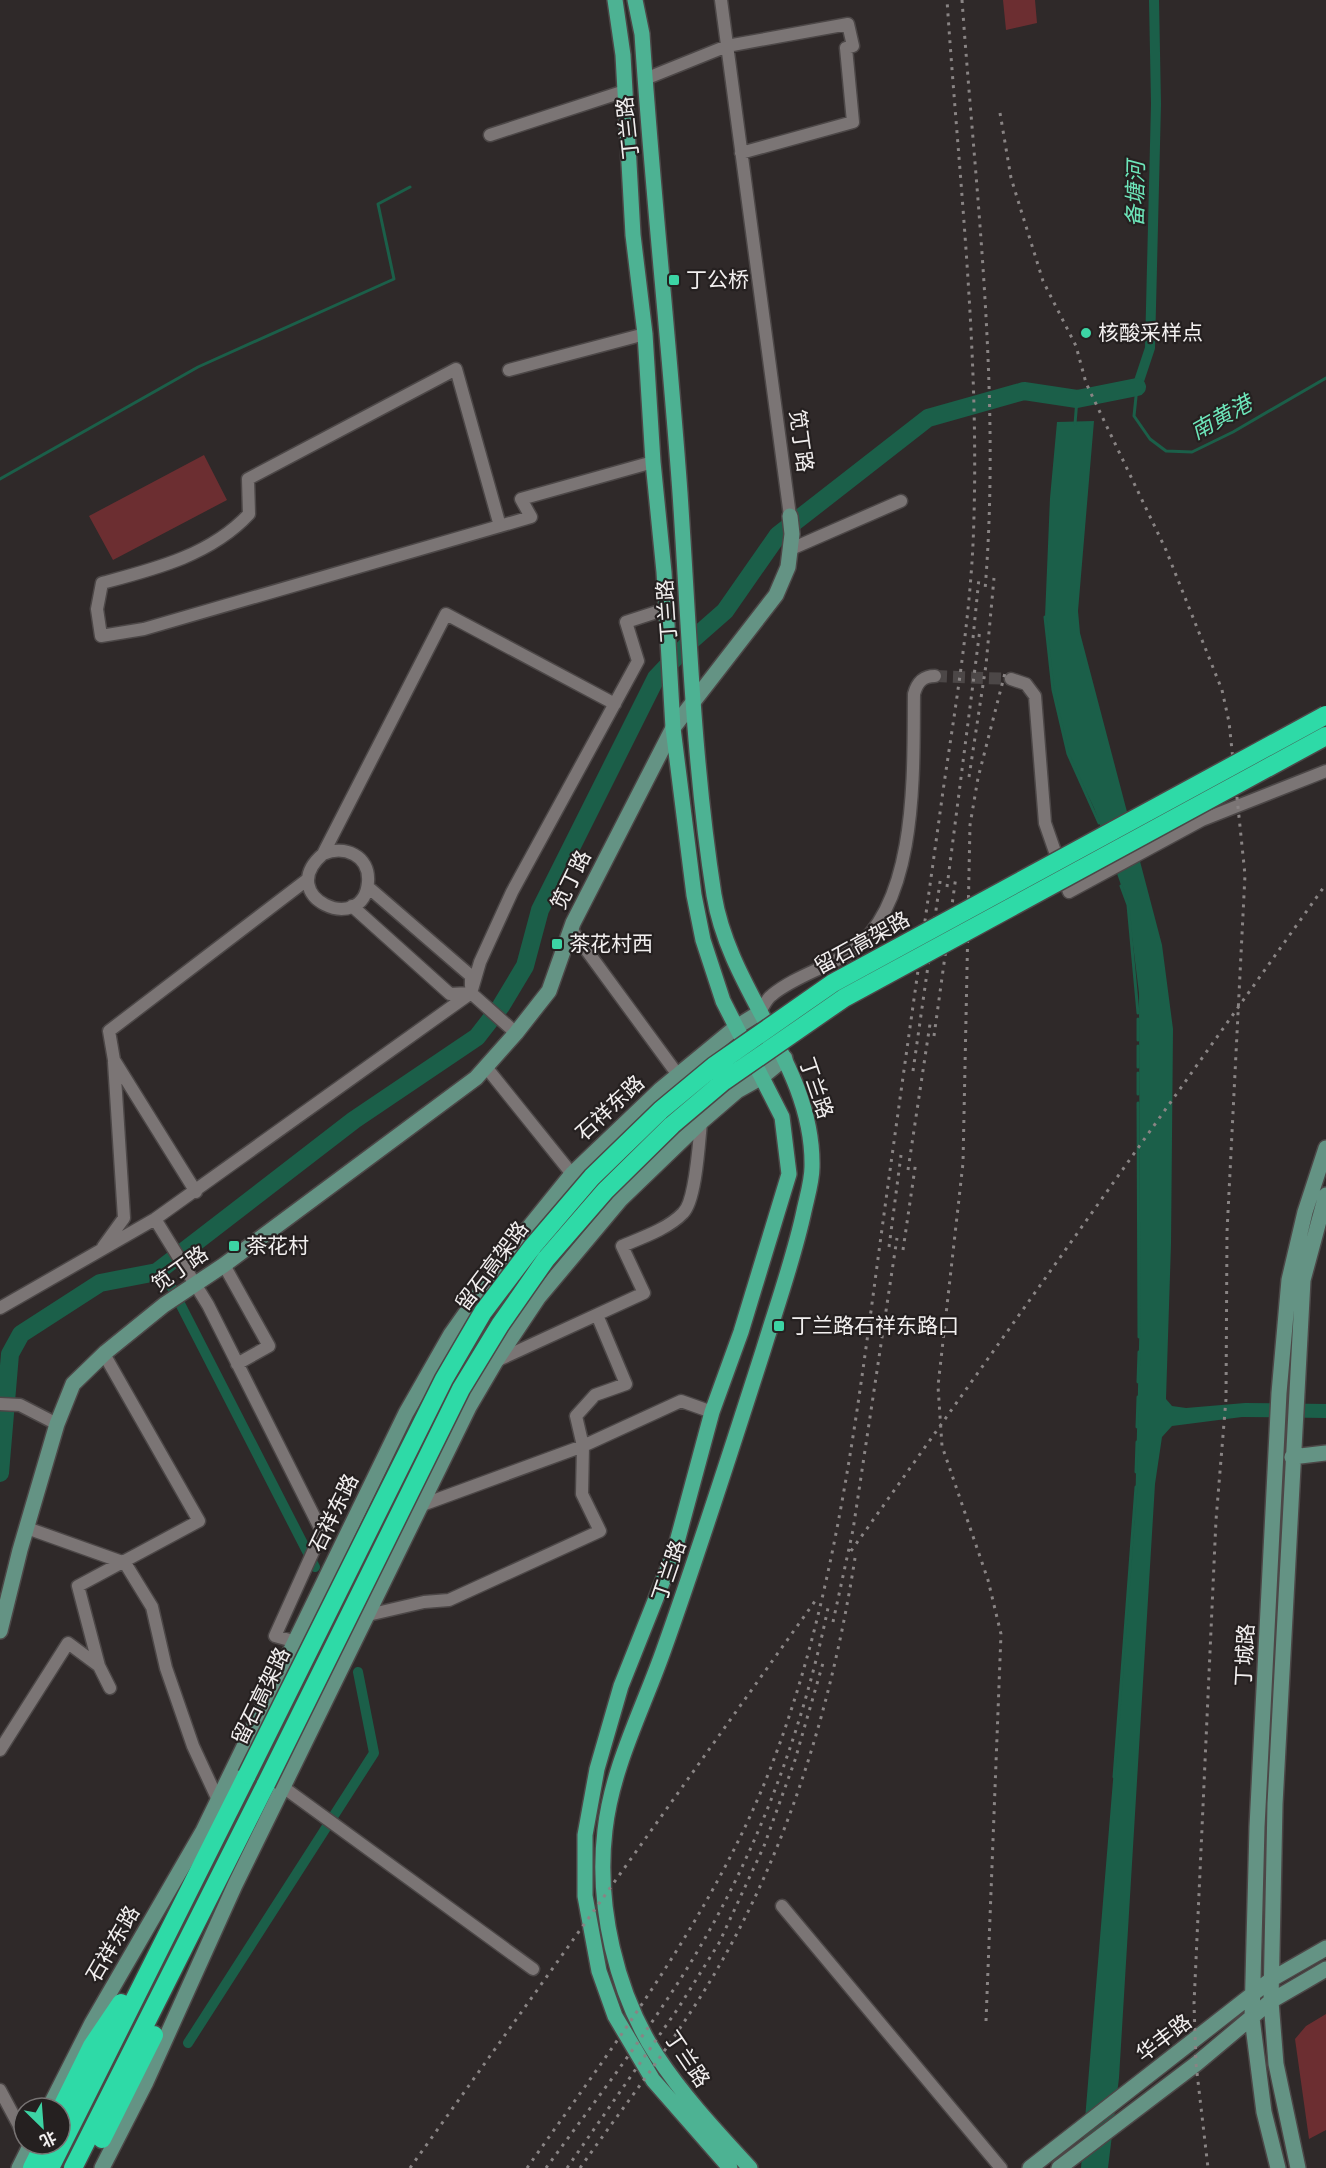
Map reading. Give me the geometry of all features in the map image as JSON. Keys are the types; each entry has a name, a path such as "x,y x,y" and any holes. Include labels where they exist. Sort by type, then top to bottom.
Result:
{"highway":[{"path":"1176,794 1265,736 1326,702"},
{"name":"留石高架路","path":"50,2168 444,1379 483,1312 533,1246 592,1177 661,1110 714,1066 824,990 1176,794 1326,715"},
{"name":"留石高架路","path":"73,2168 185,1948 274,1785 460,1389 500,1325 546,1259 605,1191 672,1125 724,1081 787,1035 844,998 1326,736"},
{"path":"1185,811 1326,751"},
{"path":"67,2096 92,2046 159,1947"},
{"path":"86,2168 167,2007 185,1948"}],"main road":[{"name":"丁兰路","path":"615,0 623,55 633,235 645,334 673,728 694,895 703,940 735,1028 782,1117 789,1174 741,1332 712,1412 674,1553 621,1686 597,1769 585,1835 585,1896 598,1971 615,2016 653,2080 730,2168"},
{"name":"丁兰路","path":"636,0 642,34 666,298 692,675 705,828 715,899 731,955 800,1094 809,1126 812,1171 799,1233 698,1554 652,1684 625,1750 605,1827 602,1890 618,1976 653,2051 692,2104 750,2168"},
{"name":"笕丁路","path":"0,1630 57,1424 73,1384 104,1354 189,1282 224,1265 476,1078 512,1028 549,991 571,929 673,728 761,618 776,595 788,567 792,534 790,516"},
{"name":"石祥东路","path":"55,2096 92,2023 203,1831 293,1641 406,1413 451,1334 509,1252 572,1174 678,1075 735,1028 759,1013"},
{"path":"102,2168 274,1785 368,1615 469,1407 496,1361 538,1298 621,1199 701,1122 737,1091 762,1077 784,1058"},
{"name":"丁城路","path":"1278,2168 1264,2112 1251,2018 1257,1827 1279,1393 1289,1280 1305,1212 1326,1148"},
{"name":"丁城路","path":"1298,2168 1276,2064 1271,2001 1275,1804 1295,1391 1303,1280 1326,1196"},
{"path":"1292,1458 1326,1453"},
{"name":"华丰路","path":"1030,2168 1272,1979 1326,1948"},
{"name":"华丰路","path":"1065,2163 1271,2001 1326,1968"}],"street":[{"name":"笕丁路","path":"721,0 790,516"},
{"path":"645,79 727,46 848,24 853,46 846,48 853,122 741,153"},
{"path":"490,135 625,91"},
{"path":"509,370 645,334"},
{"path":"500,526 456,369 248,479 249,514 234,530 171,565 102,583 97,609 101,636 144,629 500,526 531,517 521,499 653,462"},
{"path":"791,549 901,501"},
{"path":"0,1308 155,1220 471,993 480,962 512,892 638,661 626,622 666,609"},
{"path":"323,854 332,850 352,853 366,867 368,887 364,895 352,906 332,909 315,898 308,879 310,869 323,854 446,614 615,704"},
{"path":"759,1013 770,995 851,951 873,933 885,914 908,836 912,791 914,694 918,682 928,676 935,676"},
{"path":"1011,679 1026,684 1035,696 1045,824 1069,892 1220,811 1238,807 1326,771"},
{"path":"100,1250 124,1218 114,1060 109,1031 308,879"},
{"path":"368,887 471,976 471,993"},
{"path":"352,906 450,994 471,993 512,1028"},
{"path":"571,929 678,1075"},
{"path":"114,1060 196,1192"},
{"path":"486,1066 572,1174"},
{"path":"496,1361 644,1293 622,1246 656,1231 685,1212 694,1183 701,1122"},
{"path":"155,1220 237,1364 322,1532 275,1636 293,1641"},
{"path":"224,1265 269,1346 237,1364"},
{"path":"368,1615 424,1602 448,1600 600,1531 582,1494 583,1446 576,1416 595,1395 626,1384 597,1315"},
{"path":"104,1354 199,1521 78,1586 99,1666 110,1688"},
{"path":"422,1505 583,1446 681,1401 712,1412"},
{"path":"0,1404 20,1406 57,1424"},
{"path":"27,1528 124,1563 152,1607 166,1668 193,1746 218,1800"},
{"path":"0,1750 68,1643 99,1666"},
{"path":"274,1785 313,1809 533,1969"},
{"path":"782,1906 1001,2168"},
{"path":"0,2090 12,2110"}],"shaded area":[{"path":"1003,0 1035,0 1037,23 1006,30"},
{"path":"1094,421 1078,611 1080,633 1162,945 1173,1029 1171,1244 1166,1399 1172,1406 1186,1408 1245,1403 1326,1404 1326,1418 1242,1417 1172,1426 1162,1437 1155,1484 1119,2078 1108,2168 1081,2168 1135,1514 1140,1304 1139,993 1128,905 1094,808 1068,754 1053,690 1045,617 1050,498 1057,422"},
{"path":"204,455 227,500 113,560 89,516"},
{"path":"1326,2014 1326,2130 1309,2139 1295,2039 1306,2026"}],"waterway":[{"name":"备塘河","path":"1137,387 1150,348 1156,104 1154,0"},
{"path":"0,479 198,367 394,279 378,204 410,187"},
{"name":"南黄港","path":"1137,387 1134,416 1150,439 1166,451 1192,452 1233,432 1326,378"},
{"path":"0,1473 10,1354 21,1334 100,1283 157,1272 354,1120 477,1037 501,1006 525,966 540,910 656,678 692,640 725,611 778,535 928,418 1024,391 1077,399 1137,387"},
{"path":"1075,424 1077,399"},
{"path":"1045,617 1053,690 1068,754 1099,823"},
{"path":"1121,886 1128,905 1138,1013"},
{"path":"1138,1019 1138,1040"},
{"path":"1138,1046 1138,1067"},
{"path":"1138,1073 1138,1094"},
{"path":"1138,1103 1139,1337"},
{"path":"157,1272 171,1286 315,1567"},
{"path":"1138,1382 1139,1352"},
{"path":"1137,1427 1138,1397"},
{"path":"1136,1472 1137,1442"},
{"path":"1114,1777 1136,1487"},
{"path":"188,2043 374,1753 358,1672"}],"tunnel":[{"path":"935,676 1011,679"}],"railway":[{"path":"527,2168 660,1977 720,1877 769,1772 793,1704 830,1565 866,1350 961,668 971,575 975,476 974,408 963,204 947,0"},
{"path":"962,0 980,221 988,369 990,443 985,590"},
{"path":"1000,113 1011,178 1043,281 1076,346 1086,383 1166,550 1222,690 1229,722 1245,875 1227,1232 1226,1399 1216,1520 1194,2004 1196,2064 1208,2168"},
{"path":"973,638 979,578"},
{"path":"969,777 986,665 994,578"},
{"path":"947,887 980,629"},
{"path":"986,2021 1001,1634 988,1580 942,1446 938,1386 963,1163 970,825 978,778 1006,669"},
{"path":"913,1071 941,875"},
{"path":"934,1036 956,876"},
{"path":"851,1551 1326,884"},
{"path":"908,1170 930,1024"},
{"path":"889,1247 901,1155"},
{"path":"903,1250 916,1161"},
{"path":"833,1622 853,1530 897,1238"},
{"path":"580,2168 688,2016 749,1910 774,1854 815,1738 831,1678 855,1558"},
{"path":"410,2168 818,1597"},
{"path":"546,2168 654,2020 696,1954 722,1907 746,1859 786,1761 802,1710 828,1608"},
{"path":"567,2168 679,2007 719,1943 764,1846 795,1760 823,1663"}],"place":[{"name":"丁公桥","path":"674,280"},
{"name":"核酸采样点","path":"1086,333"},
{"name":"茶花村西","path":"557,944"},
{"name":"茶花村","path":"234,1246"},
{"name":"丁兰路石祥东路口","path":"779,1326"}]}
